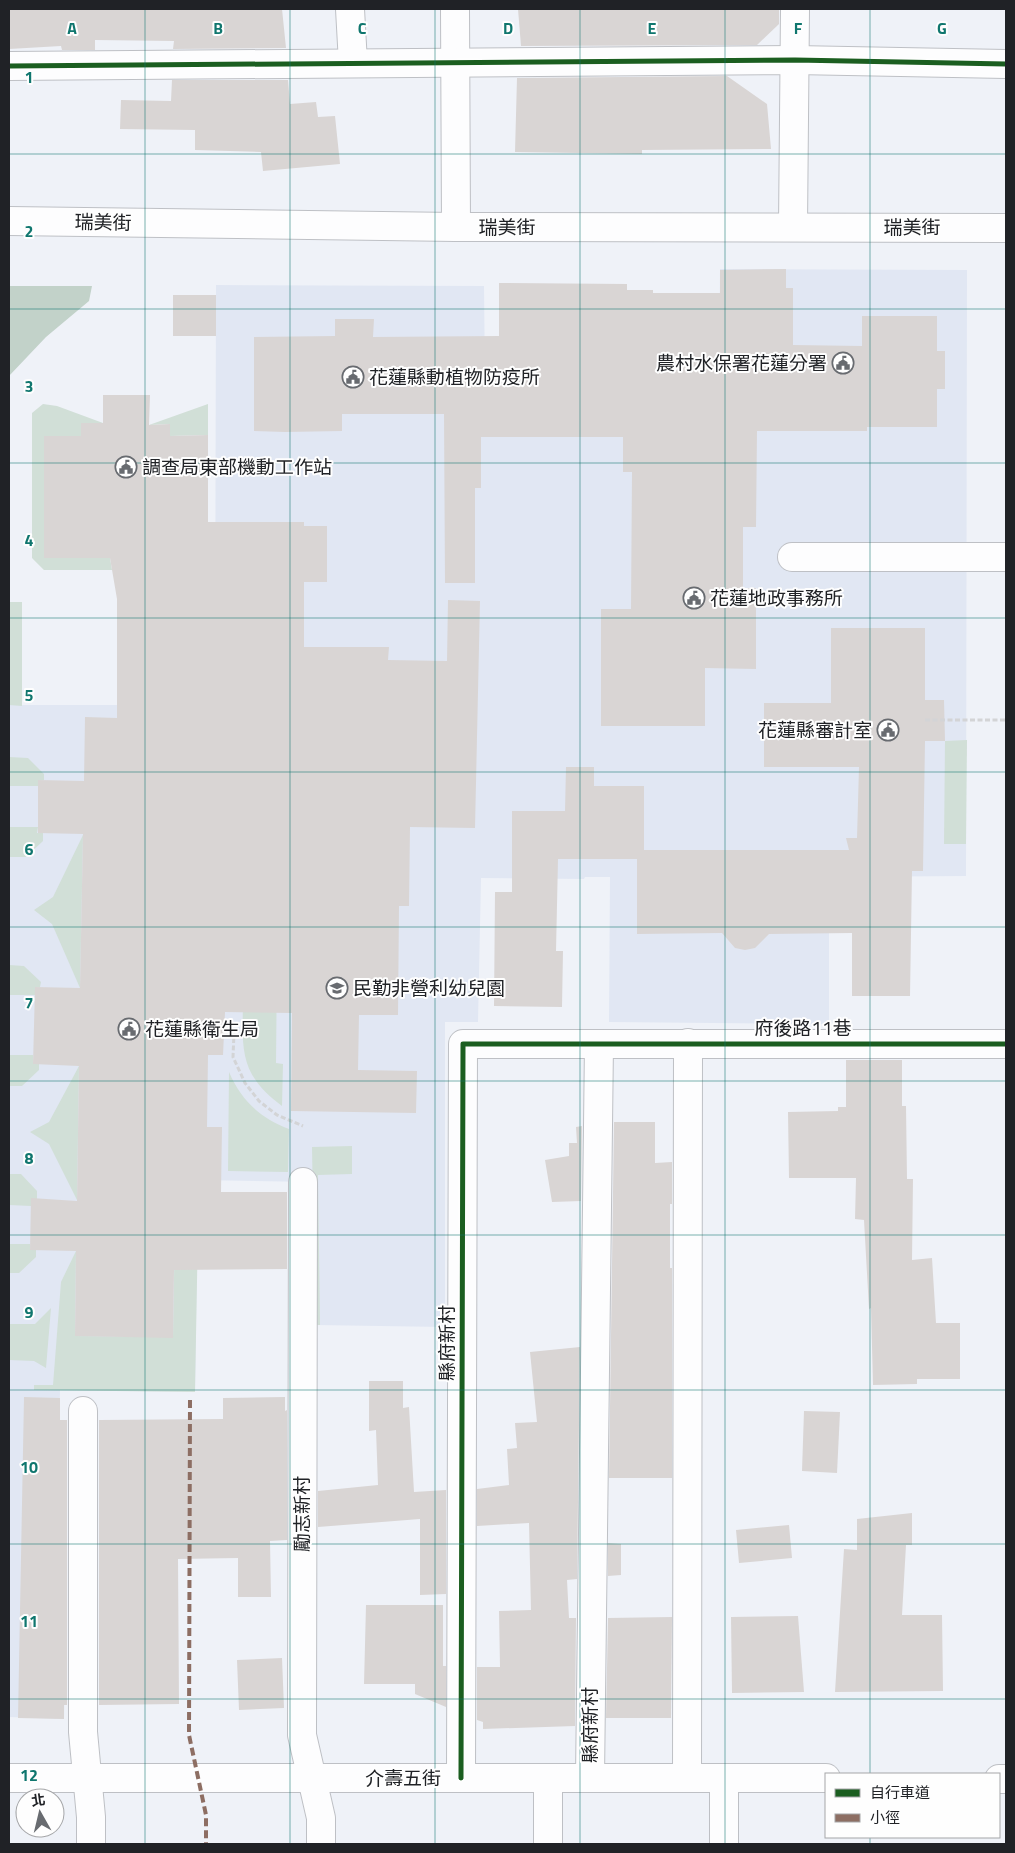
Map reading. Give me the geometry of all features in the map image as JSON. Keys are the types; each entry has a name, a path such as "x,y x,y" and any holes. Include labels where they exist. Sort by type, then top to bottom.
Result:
{"street":[{"path":"350,9 353,63"},
{"path":"455,9 456,227"},
{"path":"793,227 795,9"},
{"path":"9,66 795,60 1006,64"},
{"name":"瑞美街","path":"9,221 456,227 1006,228"},
{"path":"792,557 1006,557"},
{"path":"687,1778 688,1043"},
{"name":"縣府新村","path":"461,1778 463,1044 599,1044 590,1778"},
{"name":"府後路11巷","path":"599,1044 1006,1044"},
{"name":"勵志新村","path":"302,1182 302,1736 321,1818 321,1844"},
{"path":"83,1411 83,1732 91,1817 91,1844"},
{"name":"介壽五街","path":"9,1778 825,1778"},
{"path":"548,1778 548,1844"},
{"path":"724,1778 724,1844"}],"path":[{"path":"925,720 1006,720"},
{"path":"224,1032 234,1033 233,1057 245,1084 259,1101 277,1115 303,1126"}],"shaded area":[{"path":"720,269 967,270 966,876 829,877 829,1024 609,1022 610,877 585,877 584,879 481,878 478,1022 445,1022 445,1327 315,1325 313,1182 198,1180 195,1392 60,1390 55,1671 65,1672 64,1719 9,1717 9,705 215,705 216,285 484,286 485,382 719,382"},
{"path":"9,286 92,286 89,301 46,337 9,376"},
{"path":"43,404 57,406 103,423 81,436 44,436 44,558 110,558 112,570 44,570 32,558 32,413"},
{"path":"208,404 208,435 170,436 170,424 149,425"},
{"path":"9,602 22,602 22,706 9,705"},
{"path":"967,740 966,844 944,844 945,741"},
{"path":"9,757 28,758 44,774 44,780 38,780 38,786 9,786"},
{"path":"9,827 38,827 37,833 43,833 43,841 26,857 9,857"},
{"path":"83,835 80,988 52,924 34,910 53,897"},
{"path":"277,963 276,1063 283,1064 282,1106 268,1095 258,1084 251,1072 246,1061 243,1035 243,1003"},
{"path":"9,965 24,966 41,982 40,987 35,987 35,995 9,995"},
{"path":"9,1055 33,1055 33,1064 39,1064 39,1070 22,1086 9,1086"},
{"path":"79,1066 77,1200 49,1144 30,1132 49,1122"},
{"path":"229,1072 239,1091 260,1114 289,1129 288,1172 228,1171"},
{"path":"352,1146 352,1174 318,1175 320,1325 315,1325 312,1147"},
{"path":"176,1162 221,1163 221,1172 199,1171 195,1392 34,1390 34,1385 53,1385 61,1282 76,1251 75,1336 173,1337"},
{"path":"9,1174 21,1174 37,1191 37,1199 31,1206 9,1205"},
{"path":"9,1244 30,1244 30,1250 36,1250 36,1257 19,1273 9,1273"},
{"path":"51,1308 46,1368 34,1361 9,1360 9,1324 35,1324"}],"building":[{"path":"9,9 282,9 286,48 173,49 174,41 95,40 95,50 62,50 61,46 9,49"},
{"path":"518,9 779,9 779,24 757,45 521,46"},
{"path":"727,76 767,104 771,149 642,150 642,154 515,152 517,78"},
{"path":"172,80 288,80 290,104 316,102 318,117 335,116 340,164 263,171 261,152 195,150 195,130 120,129 121,100 171,101"},
{"path":"786,269 786,288 793,288 793,345 862,346 862,316 937,316 937,351 945,351 945,389 937,389 937,427 867,427 867,431 757,431 756,527 743,527 743,588 756,588 756,669 705,668 705,726 601,726 601,609 631,609 632,472 623,472 623,437 481,437 481,488 475,488 475,583 445,583 444,414 342,414 342,431 254,431 254,337 335,336 335,319 374,319 373,337 499,336 499,283 627,284 627,290 653,290 653,293 720,293 720,270"},
{"path":"173,295 216,295 216,336 173,336"},
{"path":"103,395 150,395 149,425 170,424 170,436 208,435 208,522 304,522 304,526 327,526 327,582 304,582 304,647 389,647 388,660 447,661 448,600 480,601 475,828 410,827 409,906 399,906 398,1015 359,1015 358,1070 417,1071 416,1113 291,1111 292,1013 225,1012 223,1055 208,1055 207,1127 222,1127 221,1192 287,1192 287,1269 174,1270 173,1338 75,1336 76,1251 30,1250 31,1198 77,1201 79,1066 33,1064 35,987 80,988 83,834 38,833 38,780 84,781 85,717 117,718 117,599 110,558 44,558 44,436 81,436 81,423 103,423"},
{"path":"831,628 925,628 925,700 944,700 945,741 925,741 923,871 912,871 910,996 852,996 852,933 769,934 755,948 745,950 735,948 722,933 637,934 637,859 558,859 556,951 563,951 562,1007 494,1006 495,892 512,892 512,811 565,811 566,767 594,767 594,786 644,786 644,850 849,850 846,838 857,838 859,767 764,767 764,703 831,703"},
{"path":"846,1060 902,1060 902,1106 906,1106 907,1179 913,1179 912,1260 932,1258 936,1323 960,1323 960,1379 917,1379 917,1384 873,1385 871,1308 869,1309 864,1220 855,1219 856,1178 789,1178 788,1112 838,1111 838,1107 846,1107"},
{"path":"614,1122 655,1122 655,1163 672,1162 670,1268 672,1268 672,1478 609,1478"},
{"path":"582,1126 581,1201 552,1202 545,1160 569,1156 569,1143 577,1143 576,1127"},
{"path":"580,1347 577,1579 567,1580 569,1618 576,1618 575,1726 483,1729 483,1722 477,1720 477,1667 500,1667 499,1611 531,1610 529,1523 477,1526 477,1489 509,1485 507,1449 517,1448 515,1423 537,1422 530,1352"},
{"path":"369,1381 403,1381 403,1408 409,1407 414,1492 446,1490 446,1594 420,1595 420,1519 318,1527 318,1491 378,1485 376,1430 369,1431"},
{"path":"24,1397 60,1398 60,1420 67,1420 67,1705 64,1705 64,1719 18,1718"},
{"path":"285,1397 285,1411 287,1410 287,1540 270,1541 271,1597 238,1597 238,1558 178,1559 179,1704 99,1705 99,1420 223,1419 223,1398"},
{"path":"804,1411 840,1412 837,1473 802,1471"},
{"path":"912,1513 912,1545 906,1545 902,1615 942,1615 943,1691 835,1692 844,1549 857,1550 857,1519"},
{"path":"789,1525 792,1558 739,1563 736,1530"},
{"path":"608,1543 621,1544 621,1575 608,1576"},
{"path":"366,1605 443,1605 443,1666 446,1666 446,1707 415,1694 415,1684 364,1684"},
{"path":"798,1616 804,1692 732,1693 731,1617"},
{"path":"672,1617 671,1718 606,1718 608,1618"},
{"path":"282,1658 284,1708 239,1710 237,1660"}],"marked path":[{"path":"190,1400 189,1735 206,1815 206,1844"}],"cycle path":[{"path":"9,66 795,60 1006,64"},
{"path":"461,1778 463,1044 1006,1044"}],"place":[{"name":"農村水保署花蓮分署","path":"843,363"},
{"name":"花蓮縣動植物防疫所","path":"353,377"},
{"name":"調查局東部機動工作站","path":"126,467"},
{"name":"花蓮地政事務所","path":"694,598"},
{"name":"花蓮縣審計室","path":"888,730"},
{"name":"民勤非營利幼兒園","path":"337,988"},
{"name":"花蓮縣衛生局","path":"129,1029"}]}
